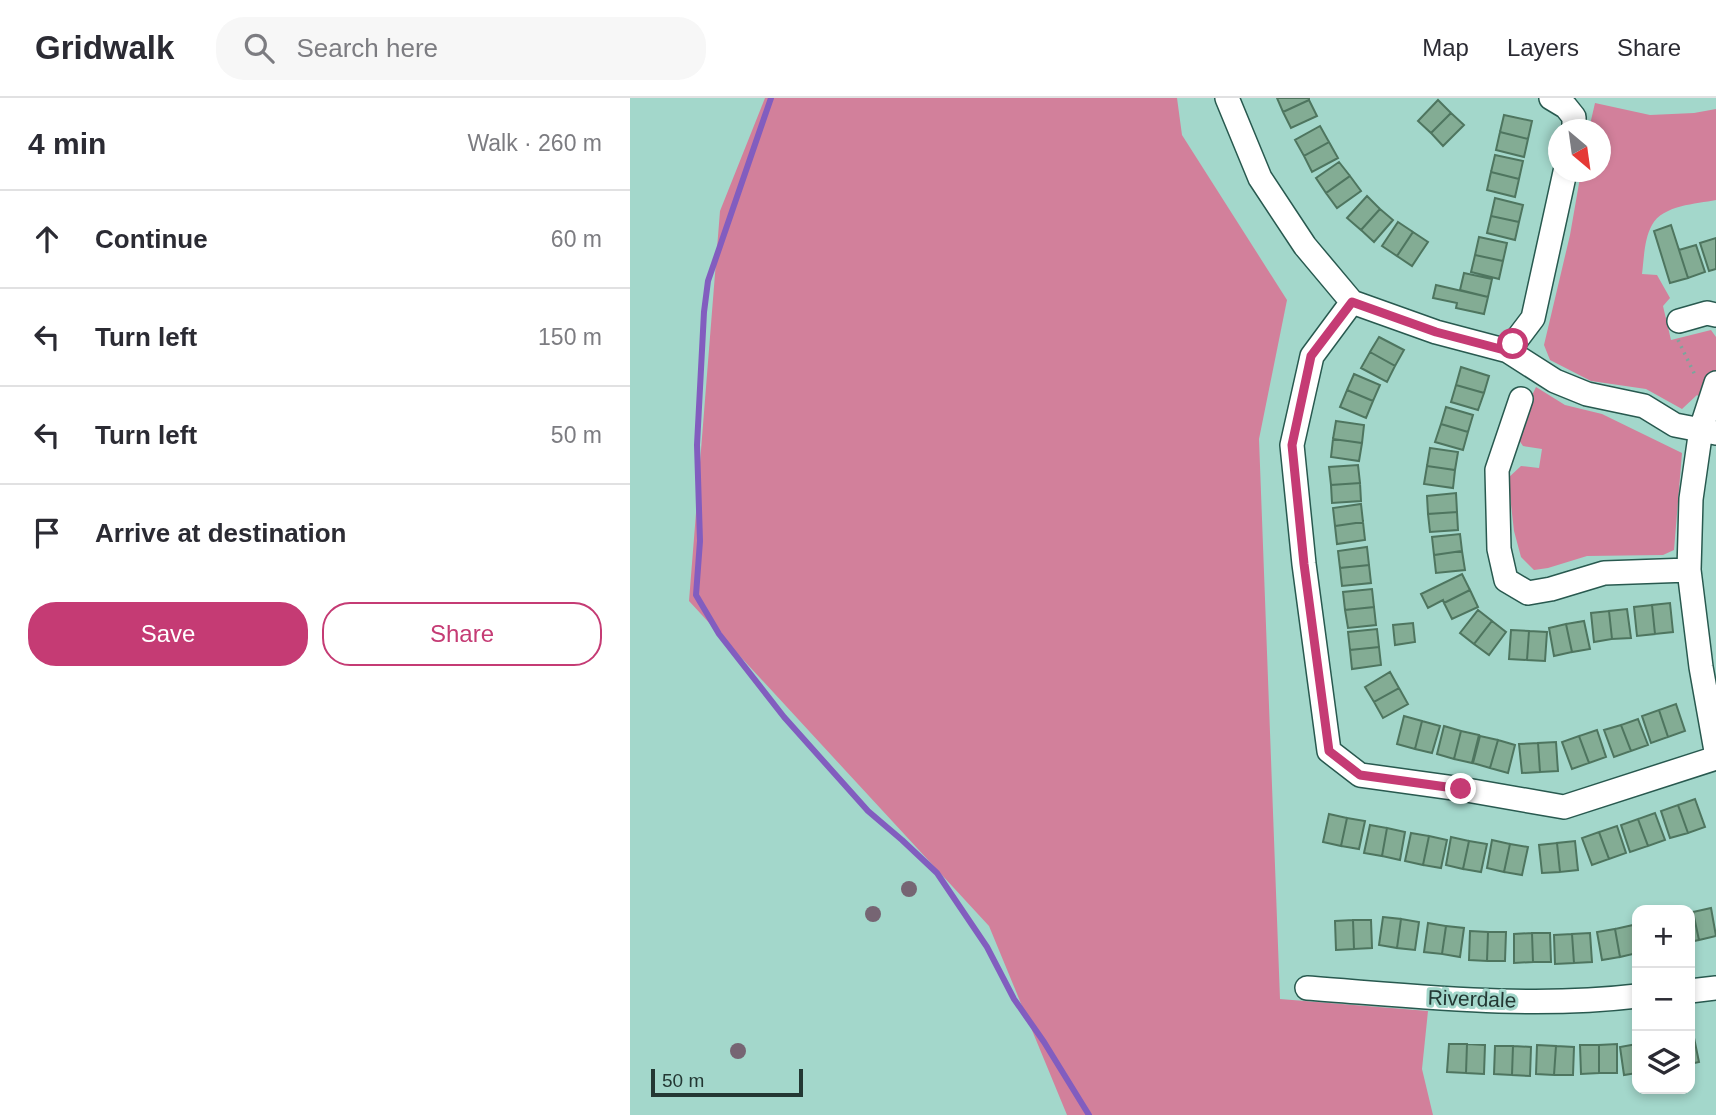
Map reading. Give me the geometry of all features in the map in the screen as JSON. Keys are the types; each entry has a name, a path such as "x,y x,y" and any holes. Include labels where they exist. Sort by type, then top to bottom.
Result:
{"street":[{"path":"1227,98 1260,178 1305,246 1352,302 1436,332 1508,351 1555,382 1587,394 1644,406 1675,425 1709,431"},
{"path":"1551,98 1566,107 1574,119"},
{"path":"1508,351 1533,317 1564,182"},
{"path":"1352,302 1311,356 1292,445 1304,564 1329,751 1360,775 1564,807 1716,758"},
{"path":"1679,321 1707,313 1716,315"},
{"path":"1714,391 1709,431 1691,499 1689,570 1701,667 1713,720 1716,751"},
{"path":"1521,399 1497,470 1499,549 1506,580 1528,593 1604,573 1689,570"},
{"name":"Riverdale","path":"1307,988 1481,1001 1596,1001 1632,997"},
{"path":"1695,990 1716,988"}],"path":[{"path":"1679,321 1673,330 1698,380 1714,391"}],"shaded area":[{"path":"765,98 1177,98 1182,135 1287,300 1259,439 1280,999 1428,1011 1422,1069 1433,1115 1067,1115 989,926 689,601 720,211"},
{"path":"1595,103 1650,115 1716,109 1716,200 1681,206 1657,218 1647,236 1642,274 1657,275 1670,298 1663,306 1671,340 1711,330 1716,337 1716,411 1697,395 1682,409 1646,389 1591,381 1550,360 1544,345 1570,235 1579,182 1611,182 1611,119 1591,119"},
{"path":"1536,387 1565,405 1602,414 1682,453 1674,550 1663,555 1587,556 1534,570 1521,557 1514,531 1508,478 1521,466 1539,468 1542,449 1523,446 1514,433"}],"building":[{"path":"1277,98 1309,98 1309,100 1283,112"},
{"path":"1309,100 1317,116 1291,128 1283,112"},
{"path":"1438,100 1451,113 1431,133 1418,121"},
{"path":"1451,113 1464,125 1443,146 1431,133"},
{"path":"1504,115 1532,121 1528,139 1500,132"},
{"path":"1320,126 1329,142 1304,156 1295,140"},
{"path":"1500,132 1528,139 1524,157 1496,150"},
{"path":"1329,142 1338,158 1312,172 1304,156"},
{"path":"1495,155 1523,161 1519,179 1491,172"},
{"path":"1339,162 1350,176 1326,193 1316,178"},
{"path":"1491,172 1519,179 1515,197 1487,190"},
{"path":"1350,176 1361,191 1337,208 1326,193"},
{"path":"1367,196 1380,209 1361,230 1347,218"},
{"path":"1495,198 1523,205 1519,222 1491,216"},
{"path":"1380,209 1393,220 1374,242 1361,230"},
{"path":"1491,216 1519,222 1515,240 1487,233"},
{"path":"1398,222 1413,232 1397,256 1382,246"},
{"path":"1671,225 1688,278 1670,283 1654,231"},
{"path":"1413,232 1428,242 1412,266 1397,256"},
{"path":"1479,237 1507,243 1503,261 1475,255"},
{"path":"1716,238 1716,269 1709,271 1700,243"},
{"path":"1696,245 1705,272 1688,278 1679,250"},
{"path":"1475,255 1503,261 1499,279 1471,272"},
{"path":"1464,273 1492,279 1488,297 1460,290"},
{"path":"1436,285 1488,297 1484,314 1456,308 1457,303 1433,298"},
{"path":"1379,337 1404,350 1395,366 1370,352"},
{"path":"1370,352 1395,366 1387,382 1361,368"},
{"path":"1461,367 1489,376 1484,393 1456,385"},
{"path":"1354,374 1380,385 1373,401 1347,390"},
{"path":"1456,385 1484,393 1478,410 1451,402"},
{"path":"1347,390 1373,401 1366,418 1340,407"},
{"path":"1446,407 1473,415 1468,432 1441,424"},
{"path":"1336,421 1364,425 1362,443 1333,439"},
{"path":"1441,424 1468,432 1463,450 1435,442"},
{"path":"1333,439 1362,443 1359,461 1331,457"},
{"path":"1430,448 1458,452 1455,470 1427,466"},
{"path":"1358,465 1360,483 1331,485 1329,467"},
{"path":"1427,466 1455,470 1453,488 1424,484"},
{"path":"1360,483 1361,501 1332,503 1331,485"},
{"path":"1456,493 1457,512 1428,514 1427,496"},
{"path":"1361,504 1363,522 1335,526 1333,508"},
{"path":"1457,512 1458,530 1430,532 1428,514"},
{"path":"1363,522 1365,540 1337,544 1335,526"},
{"path":"1460,534 1462,551 1434,555 1432,537"},
{"path":"1367,547 1369,565 1340,568 1338,551"},
{"path":"1462,551 1465,570 1436,573 1434,555"},
{"path":"1369,565 1371,583 1342,586 1340,568"},
{"path":"1462,574 1470,590 1428,608 1421,594"},
{"path":"1372,589 1374,607 1345,610 1343,592"},
{"path":"1470,590 1478,607 1452,619 1444,603"},
{"path":"1670,603 1673,632 1655,634 1652,605"},
{"path":"1652,605 1655,634 1637,636 1634,607"},
{"path":"1374,607 1376,625 1348,628 1345,610"},
{"path":"1627,609 1631,638 1612,639 1609,611"},
{"path":"1478,610 1492,621 1474,644 1460,633"},
{"path":"1609,611 1612,639 1594,642 1591,613"},
{"path":"1492,621 1506,632 1489,655 1474,644"},
{"path":"1584,621 1590,649 1572,652 1566,624"},
{"path":"1413,623 1415,642 1395,645 1393,625"},
{"path":"1566,624 1572,652 1554,656 1549,628"},
{"path":"1377,629 1379,647 1350,650 1348,632"},
{"path":"1511,630 1529,631 1527,660 1509,659"},
{"path":"1529,631 1547,632 1545,661 1527,660"},
{"path":"1379,647 1381,665 1352,669 1350,650"},
{"path":"1390,672 1399,688 1374,702 1365,687"},
{"path":"1399,688 1408,704 1383,718 1374,702"},
{"path":"1676,704 1685,731 1668,737 1659,710"},
{"path":"1659,710 1668,737 1651,743 1642,716"},
{"path":"1404,716 1422,721 1415,749 1397,744"},
{"path":"1638,719 1648,745 1631,751 1621,725"},
{"path":"1422,721 1440,726 1432,753 1415,749"},
{"path":"1621,725 1631,751 1614,757 1604,730"},
{"path":"1444,726 1461,731 1454,759 1437,754"},
{"path":"1597,730 1606,757 1589,763 1579,736"},
{"path":"1461,731 1479,735 1472,763 1454,759"},
{"path":"1480,736 1498,740 1490,768 1473,763"},
{"path":"1579,736 1589,763 1572,769 1562,742"},
{"path":"1498,740 1515,745 1508,773 1490,768"},
{"path":"1556,742 1558,771 1540,772 1538,743"},
{"path":"1538,743 1540,772 1522,773 1519,744"},
{"path":"1695,799 1705,827 1688,833 1678,805"},
{"path":"1678,805 1688,833 1670,838 1661,811"},
{"path":"1655,813 1665,840 1648,846 1638,819"},
{"path":"1329,814 1347,818 1341,846 1323,842"},
{"path":"1347,818 1365,821 1359,849 1341,846"},
{"path":"1638,819 1648,846 1630,852 1621,825"},
{"path":"1370,825 1387,828 1382,856 1364,853"},
{"path":"1617,826 1626,853 1609,859 1599,832"},
{"path":"1387,828 1405,832 1400,860 1382,856"},
{"path":"1599,832 1609,859 1592,865 1582,838"},
{"path":"1411,833 1429,836 1423,865 1405,861"},
{"path":"1429,836 1447,840 1441,868 1423,865"},
{"path":"1451,837 1469,841 1463,869 1446,865"},
{"path":"1492,840 1510,844 1504,872 1487,868"},
{"path":"1469,841 1487,844 1481,872 1463,869"},
{"path":"1575,841 1578,870 1560,872 1557,843"},
{"path":"1557,843 1560,872 1542,873 1539,845"},
{"path":"1510,844 1528,847 1522,875 1504,872"},
{"path":"1711,908 1716,936 1699,940 1695,912"},
{"path":"1383,917 1401,919 1397,948 1379,945"},
{"path":"1401,919 1419,922 1415,950 1397,948"},
{"path":"1353,920 1371,920 1372,948 1354,949"},
{"path":"1353,920 1354,949 1336,950 1335,921"},
{"path":"1695,921 1699,940 1695,941"},
{"path":"1428,923 1446,926 1442,954 1424,952"},
{"path":"1632,925 1632,954 1620,957 1615,929"},
{"path":"1446,926 1464,928 1460,957 1442,954"},
{"path":"1615,929 1620,957 1602,960 1597,932"},
{"path":"1470,931 1488,932 1487,961 1469,960"},
{"path":"1488,932 1506,932 1505,961 1487,961"},
{"path":"1532,933 1533,962 1514,963 1514,934"},
{"path":"1532,933 1550,933 1551,962 1533,962"},
{"path":"1590,933 1592,962 1574,963 1572,934"},
{"path":"1572,934 1574,963 1555,964 1554,935"},
{"path":"1695,1043 1699,1062 1695,1063"},
{"path":"1449,1044 1467,1044 1466,1073 1447,1072"},
{"path":"1467,1044 1485,1045 1484,1074 1466,1073"},
{"path":"1617,1044 1617,1073 1599,1073 1599,1045"},
{"path":"1537,1045 1556,1046 1554,1075 1536,1074"},
{"path":"1580,1045 1599,1045 1599,1073 1581,1074"},
{"path":"1632,1045 1632,1074 1624,1075 1620,1047"},
{"path":"1495,1046 1513,1046 1512,1075 1494,1074"},
{"path":"1513,1046 1531,1047 1530,1076 1512,1075"},
{"path":"1556,1046 1574,1047 1573,1075 1554,1075"}],"waterway":[{"path":"771,98 708,281 697,445 700,541 696,595 719,634 784,717 868,811 937,873 987,947 1014,999 1089,1115"}],"route":[{"path":"1461,789 1360,775 1329,751 1304,564 1292,445 1311,356 1352,302 1436,332 1508,351 1513,344"}]}
